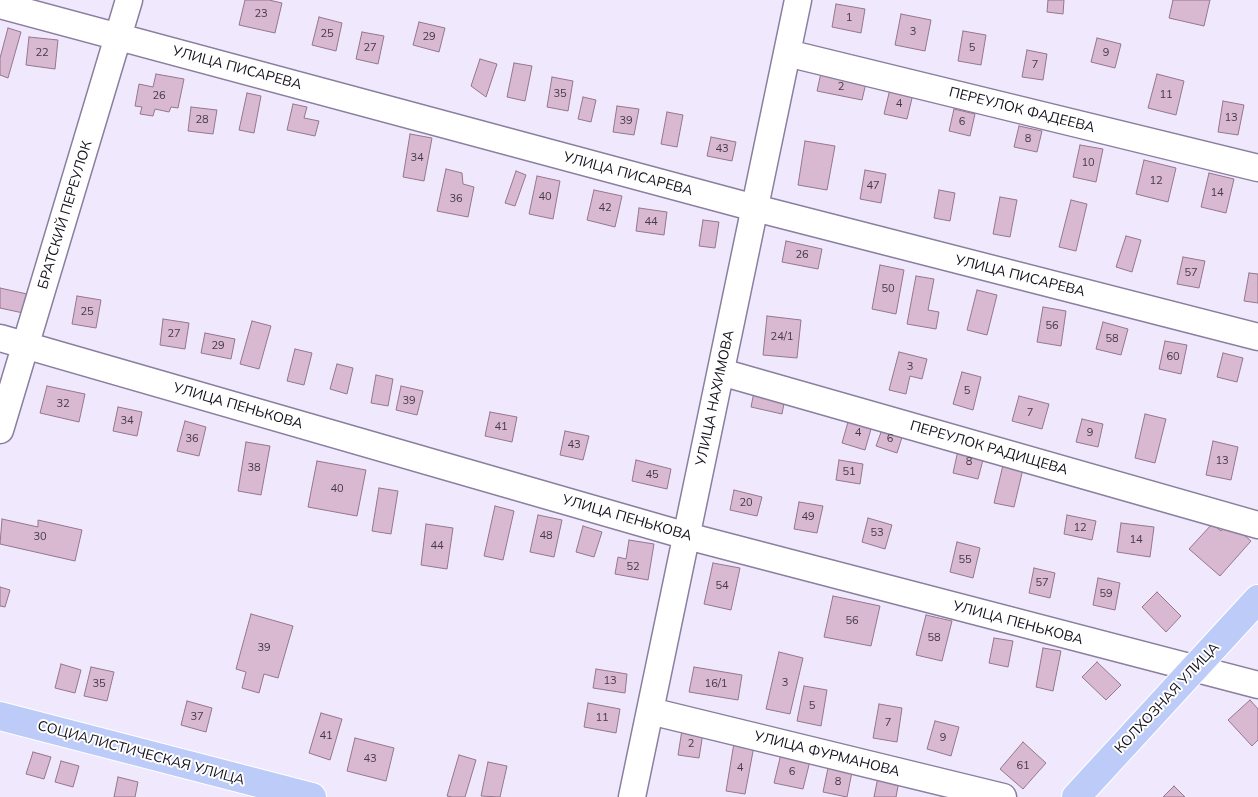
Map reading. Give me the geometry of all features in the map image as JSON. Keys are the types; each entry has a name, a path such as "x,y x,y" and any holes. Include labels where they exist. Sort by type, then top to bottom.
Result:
{"main road":[{"name":"КОЛХОЗНАЯ УЛИЦА","path":"1076,797 1258,599"},
{"name":"СОЦИАЛИСТИЧЕСКАЯ УЛИЦА","path":"0,716 312,797"}],"street":[{"name":"БРАТСКИЙ ПЕРЕУЛОК","path":"0,430 129,0"},
{"name":"УЛИЦА НАХИМОВА","path":"632,797 798,0"},
{"name":"УЛИЦА ПИСАРЕВА","path":"0,5 755,208 1258,337"},
{"name":"ПЕРЕУЛОК ФАДЕЕВА","path":"787,53 1258,168"},
{"name":"УЛИЦА ПЕНЬКОВА","path":"0,338 687,536 1258,685"},
{"name":"ПЕРЕУЛОК РАДИЩЕВА","path":"720,372 1258,525"},
{"name":"УЛИЦА ФУРМАНОВА","path":"650,711 1003,797"}],"building":[{"path":"245,0 269,0 282,3 275,33 239,25"},
{"path":"1048,0 1064,0 1063,14 1047,12"},
{"path":"1173,0 1210,0 1204,26 1169,18"},
{"path":"836,4 865,9 861,33 832,27"},
{"path":"901,14 931,20 925,51 895,45"},
{"path":"319,17 342,23 336,51 312,45"},
{"path":"419,22 445,28 439,52 413,45"},
{"path":"8,28 21,32 8,78 0,75 0,58"},
{"path":"963,31 986,35 981,65 958,61"},
{"path":"362,32 384,36 378,64 356,59"},
{"path":"29,37 58,40 55,69 26,65"},
{"path":"1097,38 1121,44 1115,68 1091,62"},
{"path":"1027,50 1047,54 1043,80 1022,77"},
{"path":"480,59 497,64 486,97 471,86"},
{"path":"514,63 532,66 525,101 507,97"},
{"path":"821,73 866,83 862,100 817,91"},
{"path":"156,74 184,79 178,108 171,107 169,112 155,109 153,116 140,114 142,107 135,106 139,84 153,87"},
{"path":"1157,74 1184,81 1176,115 1148,108"},
{"path":"552,77 573,81 568,111 547,107"},
{"path":"890,89 913,94 907,119 884,114"},
{"path":"247,93 261,96 254,133 239,130"},
{"path":"583,97 596,100 591,122 578,119"},
{"path":"1223,101 1244,105 1238,135 1218,132"},
{"path":"293,104 307,107 304,118 319,121 315,136 287,130"},
{"path":"617,106 639,109 634,135 613,132"},
{"path":"191,107 217,110 213,134 188,131"},
{"path":"954,109 975,114 970,136 949,131"},
{"path":"667,112 683,115 677,147 661,144"},
{"path":"1019,126 1042,131 1037,152 1014,147"},
{"path":"410,134 432,138 424,181 403,177"},
{"path":"711,137 736,142 732,161 707,156"},
{"path":"805,141 835,146 827,190 798,185"},
{"path":"1080,145 1103,149 1096,182 1073,177"},
{"path":"1144,160 1176,168 1168,202 1136,194"},
{"path":"446,169 462,173 463,184 474,187 468,217 437,211"},
{"path":"865,170 886,174 881,203 860,199"},
{"path":"516,171 526,175 515,206 505,203"},
{"path":"1209,173 1234,179 1226,213 1201,207"},
{"path":"537,176 560,181 553,219 529,214"},
{"path":"594,190 622,196 615,227 587,220"},
{"path":"939,190 955,193 950,221 934,218"},
{"path":"1000,197 1017,200 1010,237 993,234"},
{"path":"1071,200 1087,204 1076,251 1059,247"},
{"path":"639,208 667,212 664,235 636,231"},
{"path":"703,220 719,222 715,248 699,246"},
{"path":"1126,236 1141,240 1132,272 1116,267"},
{"path":"786,241 822,249 818,269 782,262"},
{"path":"1183,257 1205,261 1199,288 1177,284"},
{"path":"880,265 904,270 896,314 872,309"},
{"path":"1249,273 1258,274 1258,303 1244,301"},
{"path":"916,276 934,279 928,310 939,312 936,329 907,324"},
{"path":"0,288 27,294 23,313 0,308"},
{"path":"977,290 997,295 987,335 967,330"},
{"path":"77,296 101,300 96,328 72,324"},
{"path":"1043,307 1066,311 1061,346 1037,342"},
{"path":"767,316 801,320 797,358 763,355"},
{"path":"163,319 189,323 185,349 160,345"},
{"path":"252,321 271,326 259,369 240,364"},
{"path":"1103,322 1128,329 1121,355 1096,349"},
{"path":"205,333 235,339 231,359 201,353"},
{"path":"1165,341 1187,345 1181,374 1159,369"},
{"path":"295,349 312,353 304,385 287,381"},
{"path":"899,352 927,359 922,379 910,376 906,394 889,390"},
{"path":"1223,353 1243,358 1237,382 1217,377"},
{"path":"337,364 353,368 347,394 330,389"},
{"path":"962,372 981,377 973,410 953,404"},
{"path":"376,375 393,379 388,406 371,403"},
{"path":"47,386 85,394 79,422 40,413"},
{"path":"401,386 423,391 417,415 396,410"},
{"path":"754,392 785,398 782,414 751,407"},
{"path":"1019,396 1049,404 1042,429 1012,421"},
{"path":"118,407 142,412 137,436 113,431"},
{"path":"490,412 517,417 512,442 485,436"},
{"path":"1145,414 1166,419 1155,463 1135,458"},
{"path":"850,415 873,422 865,450 842,443"},
{"path":"1082,419 1103,424 1098,447 1076,442"},
{"path":"185,421 206,427 199,456 177,451"},
{"path":"884,424 904,431 897,453 876,446"},
{"path":"565,431 589,436 583,460 560,455"},
{"path":"1213,441 1238,447 1231,480 1206,475"},
{"path":"246,442 270,446 261,495 238,491"},
{"path":"959,446 985,452 978,479 953,473"},
{"path":"636,460 671,469 667,489 632,481"},
{"path":"839,460 863,464 860,484 836,480"},
{"path":"317,461 366,470 357,516 308,507"},
{"path":"1003,465 1023,469 1014,507 994,503"},
{"path":"379,488 398,491 391,534 372,531"},
{"path":"734,490 762,497 757,516 730,510"},
{"path":"799,502 823,506 817,533 794,529"},
{"path":"495,506 514,511 503,560 484,556"},
{"path":"538,515 562,520 554,557 530,552"},
{"path":"1067,515 1096,521 1092,540 1064,534"},
{"path":"868,518 892,525 885,549 862,542"},
{"path":"2,519 38,527 38,520 82,530 75,561 0,544"},
{"path":"1229,522 1251,541 1220,576 1189,549 1212,524 1221,531"},
{"path":"1121,523 1154,527 1150,557 1117,552"},
{"path":"426,524 453,528 447,569 421,565"},
{"path":"583,526 602,532 594,557 576,552"},
{"path":"629,540 654,544 648,580 615,574 618,557 626,559"},
{"path":"957,542 980,548 973,578 950,572"},
{"path":"713,563 740,568 731,610 704,604"},
{"path":"1034,568 1055,573 1050,598 1029,593"},
{"path":"1098,578 1120,583 1115,610 1093,605"},
{"path":"0,587 10,590 5,607 0,606"},
{"path":"1157,592 1181,616 1166,632 1142,607"},
{"path":"833,596 880,606 871,646 824,637"},
{"path":"251,614 293,626 278,678 264,674 259,693 242,688 246,672 236,669"},
{"path":"926,615 952,621 942,661 916,655"},
{"path":"994,638 1013,641 1008,667 989,663"},
{"path":"1043,648 1061,651 1053,691 1036,687"},
{"path":"779,652 803,658 790,714 766,709"},
{"path":"1097,662 1121,685 1106,700 1082,677"},
{"path":"61,664 81,670 75,693 55,688"},
{"path":"91,667 114,672 107,701 84,696"},
{"path":"694,667 742,675 738,700 689,692"},
{"path":"596,669 627,674 625,693 593,688"},
{"path":"804,686 827,690 821,726 797,721"},
{"path":"1250,700 1258,709 1258,740 1252,746 1228,720"},
{"path":"187,701 212,708 206,732 181,725"},
{"path":"588,703 620,709 616,733 584,727"},
{"path":"879,704 902,708 897,742 873,738"},
{"path":"321,713 342,719 330,760 309,753"},
{"path":"935,721 959,727 951,756 927,749"},
{"path":"682,730 703,733 699,758 678,755"},
{"path":"355,738 394,748 386,781 347,771"},
{"path":"1023,742 1046,763 1023,789 1000,769"},
{"path":"734,743 754,746 745,794 726,791"},
{"path":"33,752 51,757 44,779 26,774"},
{"path":"781,754 810,761 803,789 774,783"},
{"path":"459,755 476,760 465,797 447,796"},
{"path":"61,761 79,766 73,787 55,782"},
{"path":"488,762 507,766 500,797 481,796"},
{"path":"828,768 852,772 847,797 823,792"},
{"path":"118,777 138,782 135,797 114,797"},
{"path":"878,777 899,781 896,797 874,797"},
{"path":"1174,786 1185,797 1163,797"}]}
